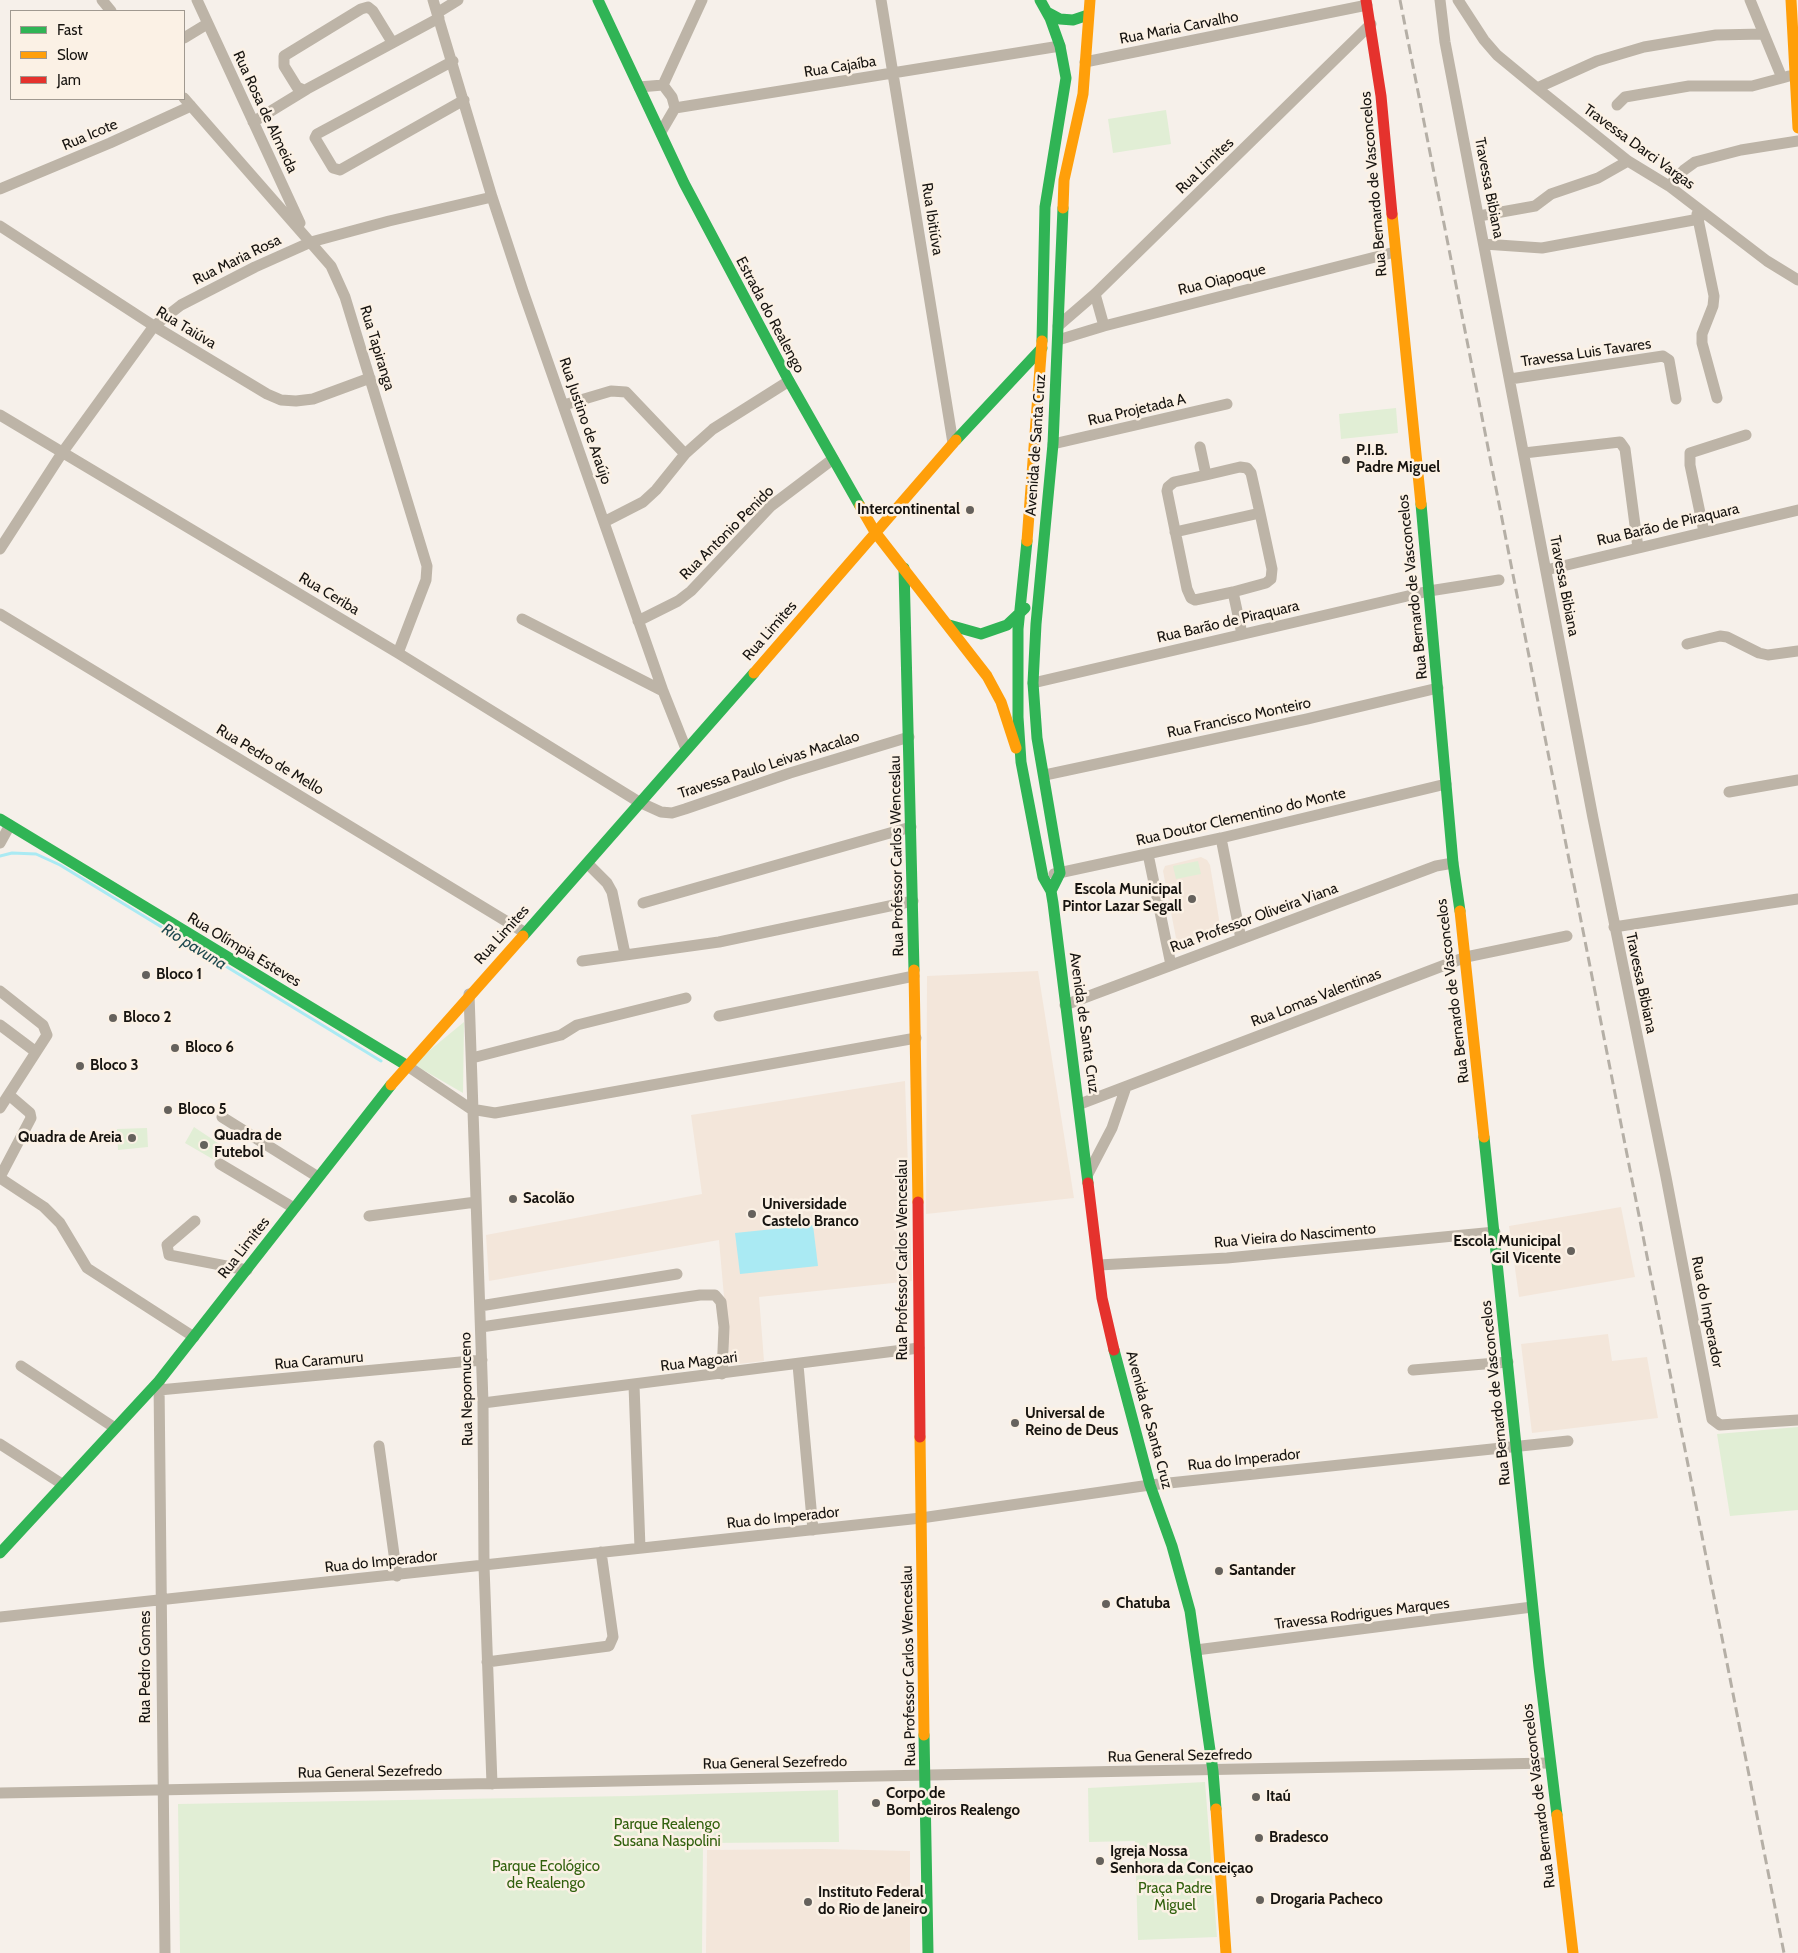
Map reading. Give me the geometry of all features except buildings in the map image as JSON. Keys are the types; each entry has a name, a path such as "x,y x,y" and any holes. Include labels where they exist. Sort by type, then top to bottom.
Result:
{"main road":[{"name":"Estrada do Realengo","path":"598,0 684,184 788,381 875,532 949,624 996,690 1020,762"},
{"name":"Avenida de Santa Cruz","path":"1040,0 1047,12 1060,46 1066,78 1045,207 1042,348 1034,466 1019,614 1018,716 1020,762 1042,877 1051,891 1080,1104 1102,1298 1150,1485 1186,1594 1196,1650 1213,1771 1226,1953"},
{"name":"Avenida de Santa Cruz","path":"1060,873 1045,775 1037,738 1033,683 1053,444 1064,180 1083,94 1090,0"},
{"path":"1047,12 1060,19 1073,20 1088,15 1101,0"},
{"path":"1791,0 1797,73 1798,128"},
{"name":"Rua Bernardo de Vasconcelos","path":"1367,3 1381,96 1394,252 1430,591 1453,863 1466,956 1532,1607 1573,1953"},
{"name":"Rua Limites","path":"0,1553 115,1428 159,1385 194,1337 406,1065 524,932 588,864 639,802 952,443 1042,348"},
{"name":"Rua Professor Carlos Wenceslau","path":"904,568 916,1038 928,1953"},
{"path":"949,624 981,634 994,631 1007,625 1039,594"},
{"path":"905,614 910,605 916,600 931,602"},
{"name":"Rua Olímpia Esteves","path":"0,819 406,1065"},
{"path":"1051,891 1060,873"}],"street":[{"path":"102,0 110,10"},
{"name":"Rua Rosa de Almeida","path":"197,0 309,239"},
{"name":"Rua Justino de Araújo","path":"433,0 453,61 492,197 662,691 686,748"},
{"path":"253,122 304,90 438,15 458,0"},
{"path":"663,85 702,0"},
{"name":"Rua Ibitiúva","path":"881,0 952,443"},
{"name":"Travessa Bibiana","path":"1440,0 1445,42 1480,216 1614,927 1670,1201"},
{"name":"Travessa Darci Vargas","path":"1458,0 1484,40 1498,55 1538,88 1628,161 1669,186 1767,261 1798,280"},
{"path":"1750,0 1782,78"},
{"name":"Rua Maria Carvalho","path":"1085,62 1367,3"},
{"path":"304,90 297,87 284,66 284,56 361,10 368,8 373,11 392,42"},
{"path":"185,37 207,24"},
{"name":"Rua Limites","path":"1058,326 1095,294 1371,24"},
{"path":"1038,50 1045,43 1053,26"},
{"path":"1538,88 1597,61 1644,47 1716,35 1763,34"},
{"name":"Rua Cajaíba","path":"675,108 1060,46"},
{"path":"453,61 317,134 315,138 333,168 340,170 464,100"},
{"path":"1617,105 1625,98 1689,86 1752,86 1797,73"},
{"path":"638,87 663,85"},
{"path":"661,132 675,108 672,97 663,85"},
{"name":"Rua Icote","path":"0,189 110,143 187,102"},
{"name":"Rua Tapiranga","path":"187,102 309,239 337,277 427,566 426,580 398,653"},
{"path":"1669,186 1684,170 1695,162 1741,150 1798,141"},
{"path":"1480,216 1535,206 1551,194 1598,178 1628,161"},
{"name":"Rua Maria Rosa","path":"0,548 62,453 154,326 181,305 309,239 492,197"},
{"path":"1696,207 1714,296 1713,306 1702,334 1702,343 1717,398"},
{"path":"1484,244 1519,248 1550,247 1698,219"},
{"name":"Rua Taiúva","path":"0,226 154,326 267,394 281,400 313,399 370,378"},
{"name":"Rua Oiapoque","path":"1058,340 1104,326 1394,252"},
{"path":"1095,294 1104,326"},
{"name":"Travessa Luis Tavares","path":"1510,379 1667,357 1671,365 1676,399"},
{"path":"604,522 643,502 656,490 685,454 723,422 788,381"},
{"path":"564,405 611,391 626,392 685,454"},
{"name":"Rua Projetada A","path":"1053,444 1227,404"},
{"name":"Rua Ceriba","path":"0,415 398,653 639,802"},
{"path":"1704,532 1690,465 1690,453 1746,435"},
{"path":"1524,453 1620,442 1625,450 1638,548"},
{"path":"1200,447 1206,475"},
{"name":"Rua Antonio Penido","path":"638,620 678,601 691,591 771,506 833,459"},
{"path":"1240,467 1247,468 1251,473 1272,569 1271,578 1266,583 1200,600 1191,598 1186,589 1168,486 1174,482 1206,475 1240,467"},
{"name":"Rua Barão de Piraquara","path":"1546,570 1798,510"},
{"path":"1175,532 1260,514"},
{"name":"Rua Barão de Piraquara","path":"1033,683 1430,591 1499,580"},
{"path":"1233,592 1242,634"},
{"name":"Rua Pedro de Mello","path":"0,614 524,932"},
{"path":"522,619 662,691"},
{"path":"1687,644 1720,636 1727,637 1759,654 1768,655 1798,651"},
{"name":"Rua Francisco Monteiro","path":"1045,775 1307,719 1438,688"},
{"name":"Travessa Paulo Leivas Macalao","path":"639,802 661,812 672,813 790,773 909,737"},
{"path":"1729,792 1798,780"},
{"name":"Rua Doutor Clementino do Monte","path":"1042,877 1222,838 1446,784"},
{"path":"1,839 10,825"},
{"path":"643,904 911,827"},
{"path":"1222,838 1241,939"},
{"path":"1148,854 1171,964"},
{"name":"Rua Professor Oliveira Viana","path":"1066,1005 1436,866 1453,863"},
{"path":"588,864 607,883 612,892 625,954"},
{"path":"1614,927 1798,899"},
{"path":"582,962 625,954 719,942 913,901"},
{"name":"Rua Lomas Valentinas","path":"1080,1104 1466,956 1567,936"},
{"path":"719,1016 914,976"},
{"path":"0,992 46,1029 47,1035 0,1108"},
{"name":"Rua Nepomuceno","path":"469,994 472,1058 471,1109 482,1360 484,1566 492,1784"},
{"path":"472,1058 561,1035 576,1026 686,998"},
{"path":"0,1025 36,1052"},
{"path":"471,1109 483,1112 505,1111 916,1038"},
{"name":"Rua Olímpia Esteves","path":"406,1065 471,1109"},
{"path":"1088,1174 1112,1128 1126,1086"},
{"path":"9,1095 30,1113 31,1118 0,1178 44,1207 67,1232 82,1262 94,1273 194,1337"},
{"path":"222,1117 318,1177"},
{"path":"220,1164 294,1208"},
{"name":"Rua do Imperador","path":"1670,1201 1712,1419 1720,1425 1798,1420"},
{"path":"369,1216 476,1202"},
{"path":"195,1221 167,1245 169,1254 247,1270"},
{"name":"Rua Vieira do Nascimento","path":"1099,1264 1227,1258 1494,1227"},
{"path":"480,1303 677,1274"},
{"name":"Rua Magoari","path":"481,1327 700,1295 715,1296 721,1302 724,1327 722,1374"},
{"name":"Rua Magoari","path":"483,1403 798,1365 919,1348"},
{"name":"Rua Caramuru","path":"159,1385 482,1360"},
{"path":"1413,1370 1508,1362"},
{"path":"798,1365 812,1530"},
{"path":"21,1366 115,1428"},
{"name":"Rua Pedro Gomes","path":"159,1385 165,1953"},
{"path":"634,1385 640,1548"},
{"name":"Rua do Imperador","path":"0,1617 397,1576 921,1518 1150,1485 1568,1441"},
{"path":"0,1444 62,1484"},
{"path":"379,1446 397,1576"},
{"path":"487,1662 609,1646 613,1637 601,1552"},
{"name":"Travessa Rodrigues Marques","path":"1196,1650 1532,1607"},
{"name":"Rua General Sezefredo","path":"0,1794 1550,1763"}],"shaded area":[{"name":"Escola Municipal Pintor Lazar Segall","path":"1201,857 1207,860 1210,865 1221,931 1188,947 1180,945 1176,938 1163,871 1165,866"},
{"path":"1038,971 1074,1198 926,1214 927,976"},
{"name":"Universidade Castelo Branco","path":"905,1081 912,1281 759,1297 764,1361 730,1365 719,1240 489,1281 486,1235 702,1194 691,1115"},
{"name":"Escola Municipal Gil Vicente","path":"1621,1207 1635,1277 1519,1297 1509,1226"},
{"path":"1608,1334 1612,1361 1647,1357 1658,1418 1532,1433 1521,1344"},
{"name":"Instituto Federal do Rio de Janeiro","path":"821,1849 910,1851 910,1953 706,1953 707,1850"}],"green space":[{"path":"1166,110 1171,144 1113,153 1108,119"},
{"path":"1396,408 1398,433 1341,439 1339,414"},
{"path":"1198,861 1201,874 1176,879 1173,866"},
{"path":"464,1022 463,1093 413,1064"},
{"name":"Quadra de Futebol","path":"194,1127 224,1147 216,1161 185,1143"},
{"name":"Quadra de Areia","path":"147,1128 148,1147 118,1150 117,1129"},
{"path":"1798,1427 1798,1510 1730,1516 1717,1434"},
{"name":"Praça Padre Miguel","path":"1205,1782 1217,1937 1138,1940 1135,1841 1089,1842 1088,1788"},
{"name":"Parque Ecológico de Realengo","path":"838,1790 839,1842 703,1843 702,1953 180,1953 178,1804 629,1796"}],"water":[{"path":"813,1225 818,1266 740,1274 735,1233"}],"waterway":[{"name":"Rio pavuna","path":"0,856 12,853 36,854 60,865 381,1061"}],"railway":[{"path":"1400,0 1784,1953"}],"traffic: fast":[{"path":"598,0 684,183 789,381 860,506"},
{"path":"1040,0 1050,18 1060,46 1066,78 1045,207 1042,341"},
{"path":"1047,12 1060,19 1073,20 1088,15"},
{"path":"1051,891 1060,873 1037,738 1033,683 1036,624 1053,444 1063,208"},
{"path":"956,440 1042,348"},
{"path":"1421,504 1453,863 1460,911"},
{"path":"1027,541 1018,629 1018,717 1021,762 1043,877 1051,891 1053,903 1088,1183"},
{"path":"904,568 914,970"},
{"path":"949,625 981,634 1007,625 1025,608"},
{"path":"523,936 754,673"},
{"path":"0,819 406,1065"},
{"path":"0,1553 159,1381 391,1085"},
{"path":"1484,1137 1539,1667 1557,1815"},
{"path":"1114,1350 1150,1485 1172,1546 1190,1611 1213,1771 1216,1809"},
{"path":"924,1735 928,1953"}],"traffic: slow":[{"path":"1063,208 1064,180 1083,94 1090,0"},
{"path":"1791,0 1798,128"},
{"path":"1392,214 1421,504"},
{"path":"1027,541 1042,341"},
{"path":"754,673 956,440"},
{"path":"860,506 875,532 987,676 1001,702 1016,748"},
{"path":"1460,911 1484,1137"},
{"path":"391,1085 523,936"},
{"path":"914,970 918,1202"},
{"path":"920,1437 924,1735"},
{"path":"1216,1809 1226,1953"},
{"path":"1557,1815 1573,1953"}],"traffic: jam":[{"path":"1366,0 1381,96 1392,214"},
{"path":"1088,1183 1102,1298 1114,1350"},
{"path":"918,1202 920,1437"}],"place":[{"name":"P.I.B. Padre Miguel","path":"1346,460"},
{"name":"Intercontinental","path":"970,510"},
{"name":"Escola Municipal Pintor Lazar Segall","path":"1192,899"},
{"name":"Bloco 1","path":"146,975"},
{"name":"Bloco 2","path":"113,1018"},
{"name":"Bloco 6","path":"175,1048"},
{"name":"Bloco 3","path":"80,1066"},
{"name":"Bloco 5","path":"168,1110"},
{"name":"Quadra de Areia","path":"132,1138"},
{"name":"Quadra de Futebol","path":"204,1145"},
{"name":"Sacolão","path":"513,1199"},
{"name":"Universidade Castelo Branco","path":"752,1214"},
{"name":"Escola Municipal Gil Vicente","path":"1571,1251"},
{"name":"Universal de Reino de Deus","path":"1015,1423"},
{"name":"Santander","path":"1219,1571"},
{"name":"Chatuba","path":"1106,1604"},
{"name":"Itaú","path":"1256,1797"},
{"name":"Corpo de Bombeiros Realengo","path":"876,1803"},
{"name":"Bradesco","path":"1259,1838"},
{"name":"Igreja Nossa Senhora da Conceiçao","path":"1100,1861"},
{"name":"Drogaria Pacheco","path":"1260,1900"},
{"name":"Instituto Federal do Rio de Janeiro","path":"808,1902"}],"park label":[{"name":"Parque Realengo Susana Naspolini","path":"667,1834"}]}
